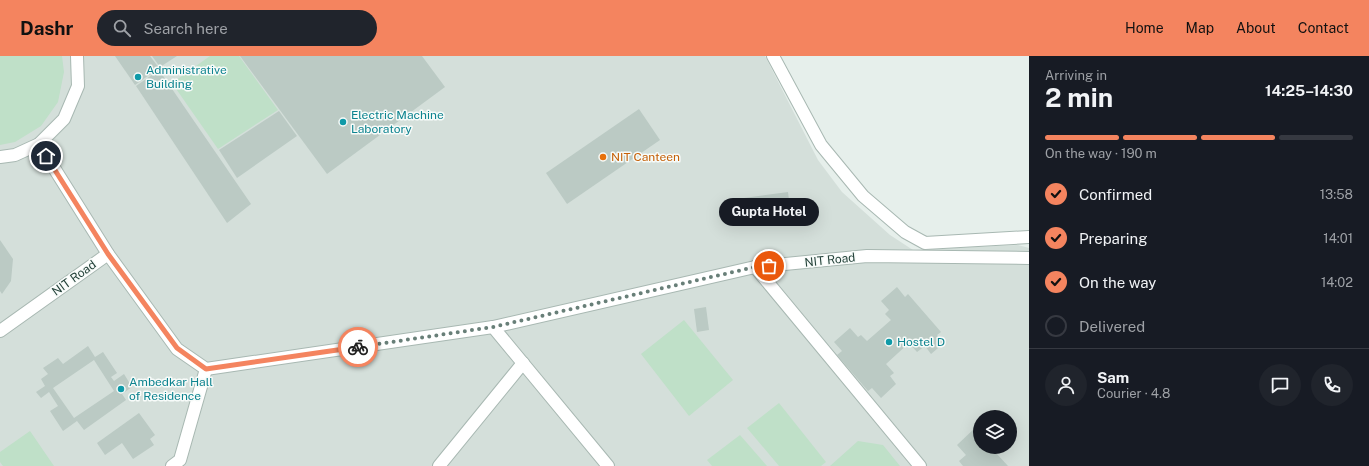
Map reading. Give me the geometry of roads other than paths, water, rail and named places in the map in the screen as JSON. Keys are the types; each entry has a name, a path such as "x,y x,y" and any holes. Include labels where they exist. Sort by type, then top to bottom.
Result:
{"street":[{"path":"0,157 15,155 39,144 64,119 78,86 77,56"},
{"path":"774,56 822,145 863,196 905,232 925,243 1029,237"},
{"path":"39,144 108,254"},
{"name":"NIT Road","path":"0,331 108,254 177,348 206,369 493,327 755,267 867,256 1029,258"},
{"path":"755,267 920,466"},
{"path":"493,327 608,466"},
{"path":"439,466 523,363"},
{"path":"172,466 180,460 206,369"}],"place":[{"name":"Administrative Building","path":"138,77"},
{"name":"Electric Machine Laboratory","path":"343,122"},
{"name":"NIT Canteen","path":"603,157"},
{"name":"Gupta Hotel","path":"769,266"},
{"name":"Hostel D","path":"889,342"},
{"name":"Ambedkar Hall of Residence","path":"121,389"}]}
